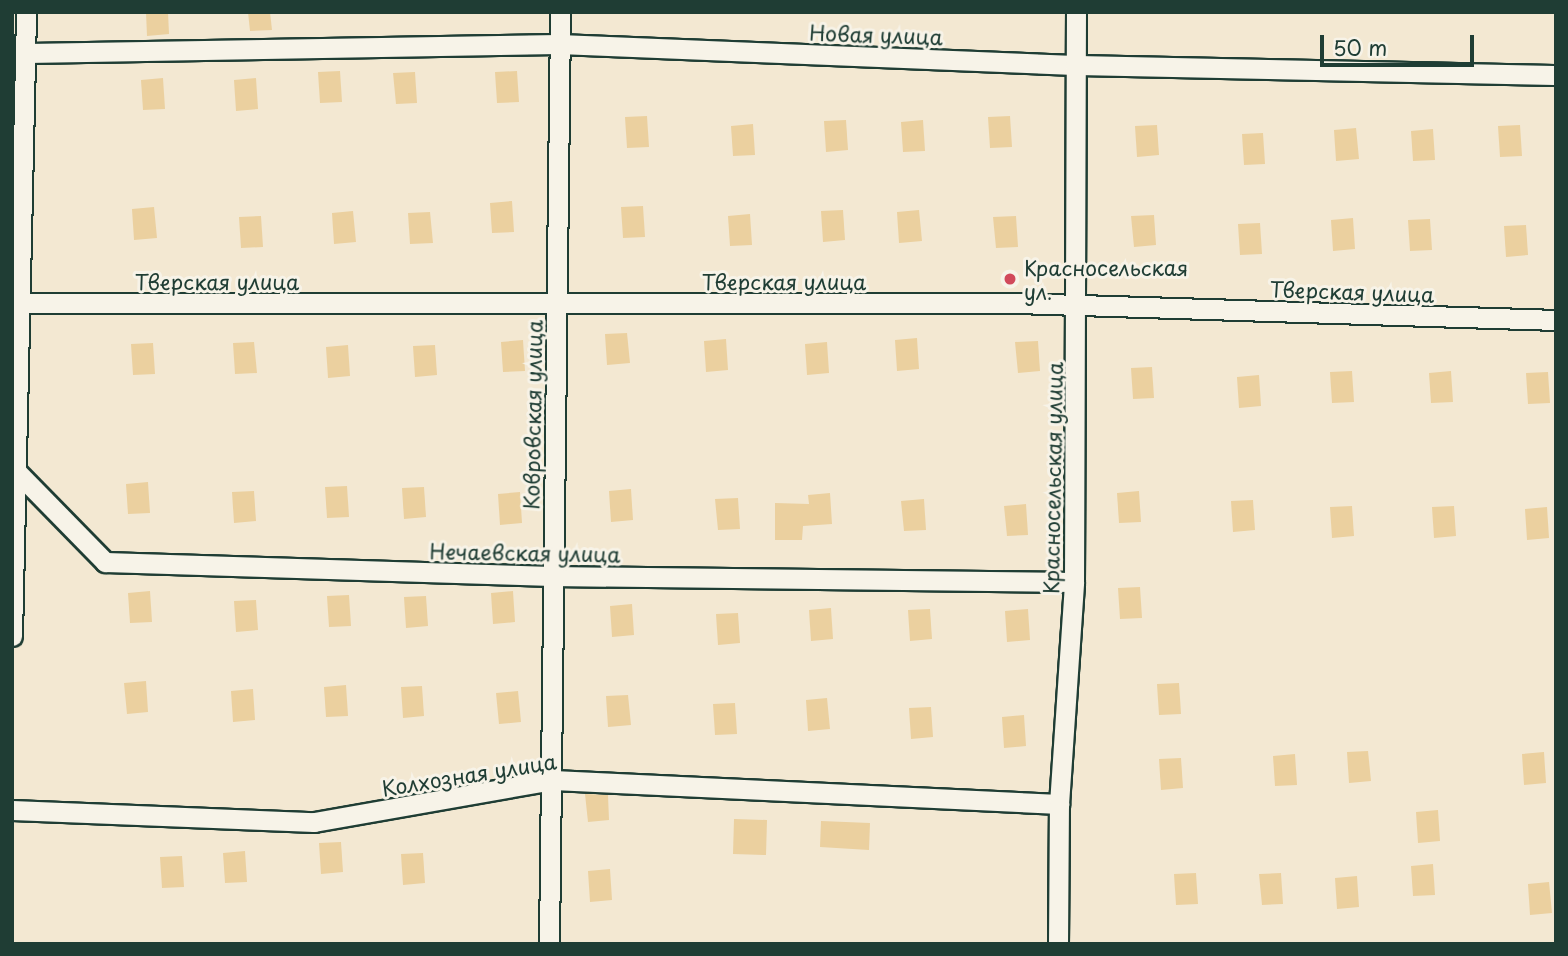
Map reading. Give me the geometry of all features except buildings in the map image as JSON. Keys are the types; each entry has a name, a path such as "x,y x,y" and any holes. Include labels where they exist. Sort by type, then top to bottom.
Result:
{"street":[{"path":"12,636 26,12"},
{"name":"Ковровская улица","path":"549,944 560,12"},
{"name":"Красносельская улица","path":"1058,944 1059,804 1074,582 1078,304 1076,12"},
{"name":"Новая улица","path":"27,53 559,44 1075,65 1556,75"},
{"name":"Тверская улица","path":"18,303 1078,304 1556,320"},
{"name":"Нечаевская улица","path":"15,470 105,562 552,576 1074,582"},
{"name":"Колхозная улица","path":"12,810 314,822 553,780 1059,804"}],"place":[{"name":"Красносельская ул.","path":"1010,279"}]}
